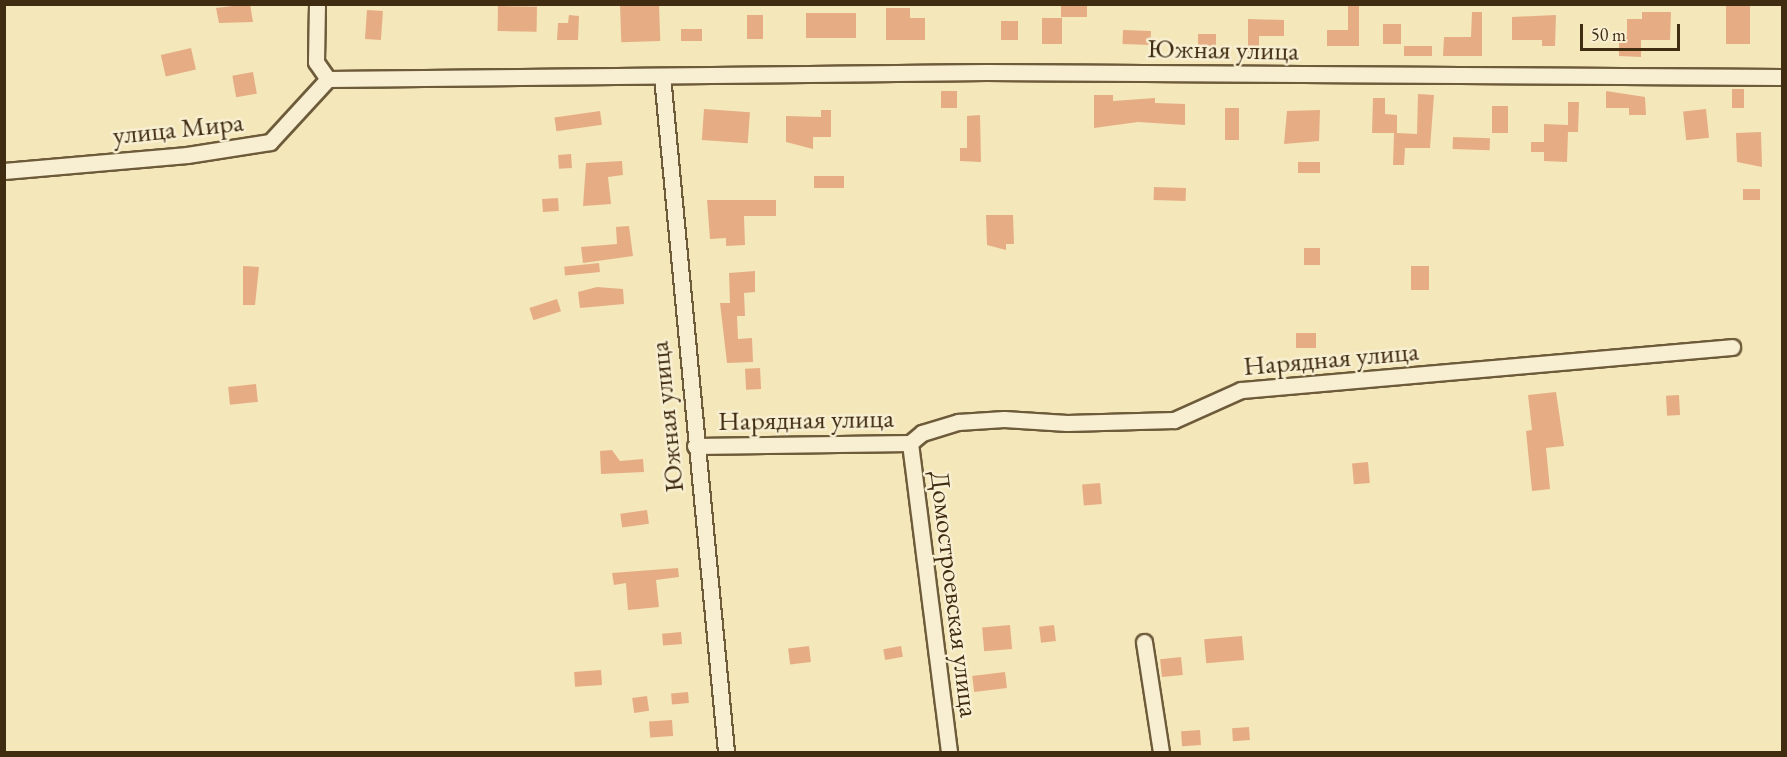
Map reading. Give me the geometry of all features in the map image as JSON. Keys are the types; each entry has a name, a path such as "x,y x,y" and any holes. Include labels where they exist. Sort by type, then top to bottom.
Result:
{"street":[{"path":"317,4 316,62 328,79"},
{"name":"Южная улица","path":"328,79 344,81 986,72 1782,76"},
{"name":"Южная улица","path":"662,76 694,446 726,753"},
{"name":"улица Мира","path":"4,171 187,155 270,142 328,79"},
{"name":"Нарядная улица","path":"694,446 910,443 922,433 958,422 1174,420 1241,390 1732,347"},
{"name":"Домостроевская улица","path":"910,443 949,753"},
{"path":"1144,642 1161,753"}],"building":[{"path":"250,4 253,22 219,23 216,8"},
{"path":"659,4 660,41 621,42 620,5"},
{"path":"1061,4 1087,4 1087,17 1061,17"},
{"path":"1348,4 1359,4 1359,46 1327,46 1327,30 1348,30"},
{"path":"1726,4 1750,4 1750,44 1726,44"},
{"path":"498,6 537,7 537,32 498,31"},
{"path":"886,8 910,8 910,18 925,18 925,40 886,40"},
{"path":"367,10 383,11 381,40 365,39"},
{"path":"1472,12 1482,12 1482,56 1443,56 1444,37 1471,37"},
{"path":"1642,12 1671,12 1670,40 1641,40 1641,57 1619,56 1619,37 1627,37 1627,19 1642,19"},
{"path":"806,13 856,13 856,38 806,38"},
{"path":"569,15 579,16 578,40 557,40 558,23 568,23"},
{"path":"747,15 763,15 763,39 747,39"},
{"path":"1556,15 1555,46 1542,46 1542,40 1512,40 1512,17"},
{"path":"1042,18 1062,18 1062,44 1042,44"},
{"path":"1248,19 1284,20 1284,36 1259,36 1259,52 1248,52"},
{"path":"1001,21 1018,21 1018,40 1001,40"},
{"path":"1383,24 1401,24 1401,44 1383,44"},
{"path":"681,29 702,29 702,41 681,41"},
{"path":"1123,30 1151,31 1150,45 1123,44"},
{"path":"1198,34 1216,34 1216,46 1198,46"},
{"path":"1404,46 1432,46 1432,56 1404,56"},
{"path":"191,48 196,69 166,76 161,55"},
{"path":"253,72 257,94 236,97 232,76"},
{"path":"1732,89 1744,89 1744,108 1732,108"},
{"path":"941,91 957,91 957,108 941,108"},
{"path":"1606,91 1645,97 1646,115 1629,115 1629,108 1606,108"},
{"path":"1418,94 1434,95 1430,148 1405,148 1404,165 1393,165 1394,133 1372,133 1373,98 1385,98 1385,114 1397,115 1397,133 1417,134"},
{"path":"1094,95 1113,95 1113,101 1155,98 1155,103 1185,104 1185,125 1138,122 1094,128"},
{"path":"1568,102 1579,102 1578,132 1568,132 1567,162 1544,161 1544,152 1531,152 1531,142 1544,142 1544,124 1568,125"},
{"path":"1492,106 1508,106 1508,133 1492,133"},
{"path":"1225,108 1239,108 1239,140 1225,140"},
{"path":"704,109 750,112 748,143 702,140"},
{"path":"1706,109 1709,138 1686,140 1683,111"},
{"path":"821,110 831,110 831,137 813,137 813,149 786,142 786,116 821,117"},
{"path":"1320,110 1319,141 1284,144 1287,111"},
{"path":"600,111 602,125 556,131 554,117"},
{"path":"980,115 981,162 960,161 960,148 967,148 967,116"},
{"path":"1761,132 1762,167 1737,162 1736,133"},
{"path":"1453,137 1490,138 1490,150 1453,149"},
{"path":"571,154 572,168 559,169 558,155"},
{"path":"622,161 623,175 608,177 611,204 583,206 586,163"},
{"path":"1298,162 1320,162 1320,173 1298,173"},
{"path":"814,176 844,176 844,188 814,188"},
{"path":"1154,187 1186,188 1186,201 1154,200"},
{"path":"1743,189 1760,189 1760,200 1743,200"},
{"path":"558,198 559,211 543,212 542,199"},
{"path":"707,200 776,200 776,216 744,216 745,245 726,246 726,238 710,239"},
{"path":"986,215 1013,215 1014,244 1006,244 1006,250 987,245"},
{"path":"629,226 633,256 583,263 581,247 617,244 616,227"},
{"path":"1304,248 1320,248 1320,265 1304,265"},
{"path":"599,263 600,272 565,276 564,267"},
{"path":"243,266 259,267 255,305 243,305"},
{"path":"1411,266 1429,266 1429,290 1411,290"},
{"path":"755,271 755,292 744,293 745,316 737,316 738,339 752,338 753,362 727,363 720,303 730,303 729,273"},
{"path":"597,287 623,289 624,304 580,308 578,292"},
{"path":"557,299 561,311 533,320 529,308"},
{"path":"1296,333 1316,333 1316,348 1296,348"},
{"path":"760,368 761,389 746,390 745,369"},
{"path":"256,384 258,402 230,405 228,387"},
{"path":"1556,392 1564,446 1546,448 1550,489 1532,491 1526,431 1532,430 1528,395"},
{"path":"1679,395 1680,415 1667,416 1666,396"},
{"path":"612,450 620,461 643,459 644,472 601,474 600,451"},
{"path":"1368,462 1370,483 1354,484 1352,463"},
{"path":"1100,483 1102,504 1084,505 1082,485"},
{"path":"647,510 649,524 622,528 620,514"},
{"path":"678,568 679,577 656,580 659,607 628,610 626,583 614,585 612,573"},
{"path":"1010,625 1012,649 984,651 982,627"},
{"path":"1054,625 1056,641 1041,643 1039,627"},
{"path":"681,632 682,644 663,646 662,634"},
{"path":"1242,636 1244,660 1206,663 1204,639"},
{"path":"809,646 811,662 790,664 788,649"},
{"path":"901,646 903,657 885,660 883,649"},
{"path":"1181,657 1183,675 1162,677 1160,659"},
{"path":"601,670 602,685 575,687 574,672"},
{"path":"1005,672 1007,688 974,692 972,676"},
{"path":"688,692 689,703 672,704 671,693"},
{"path":"647,696 649,711 634,713 632,698"},
{"path":"672,720 673,736 650,738 649,722"},
{"path":"1249,727 1250,740 1233,741 1232,728"},
{"path":"1200,730 1201,745 1182,746 1181,731"}]}
